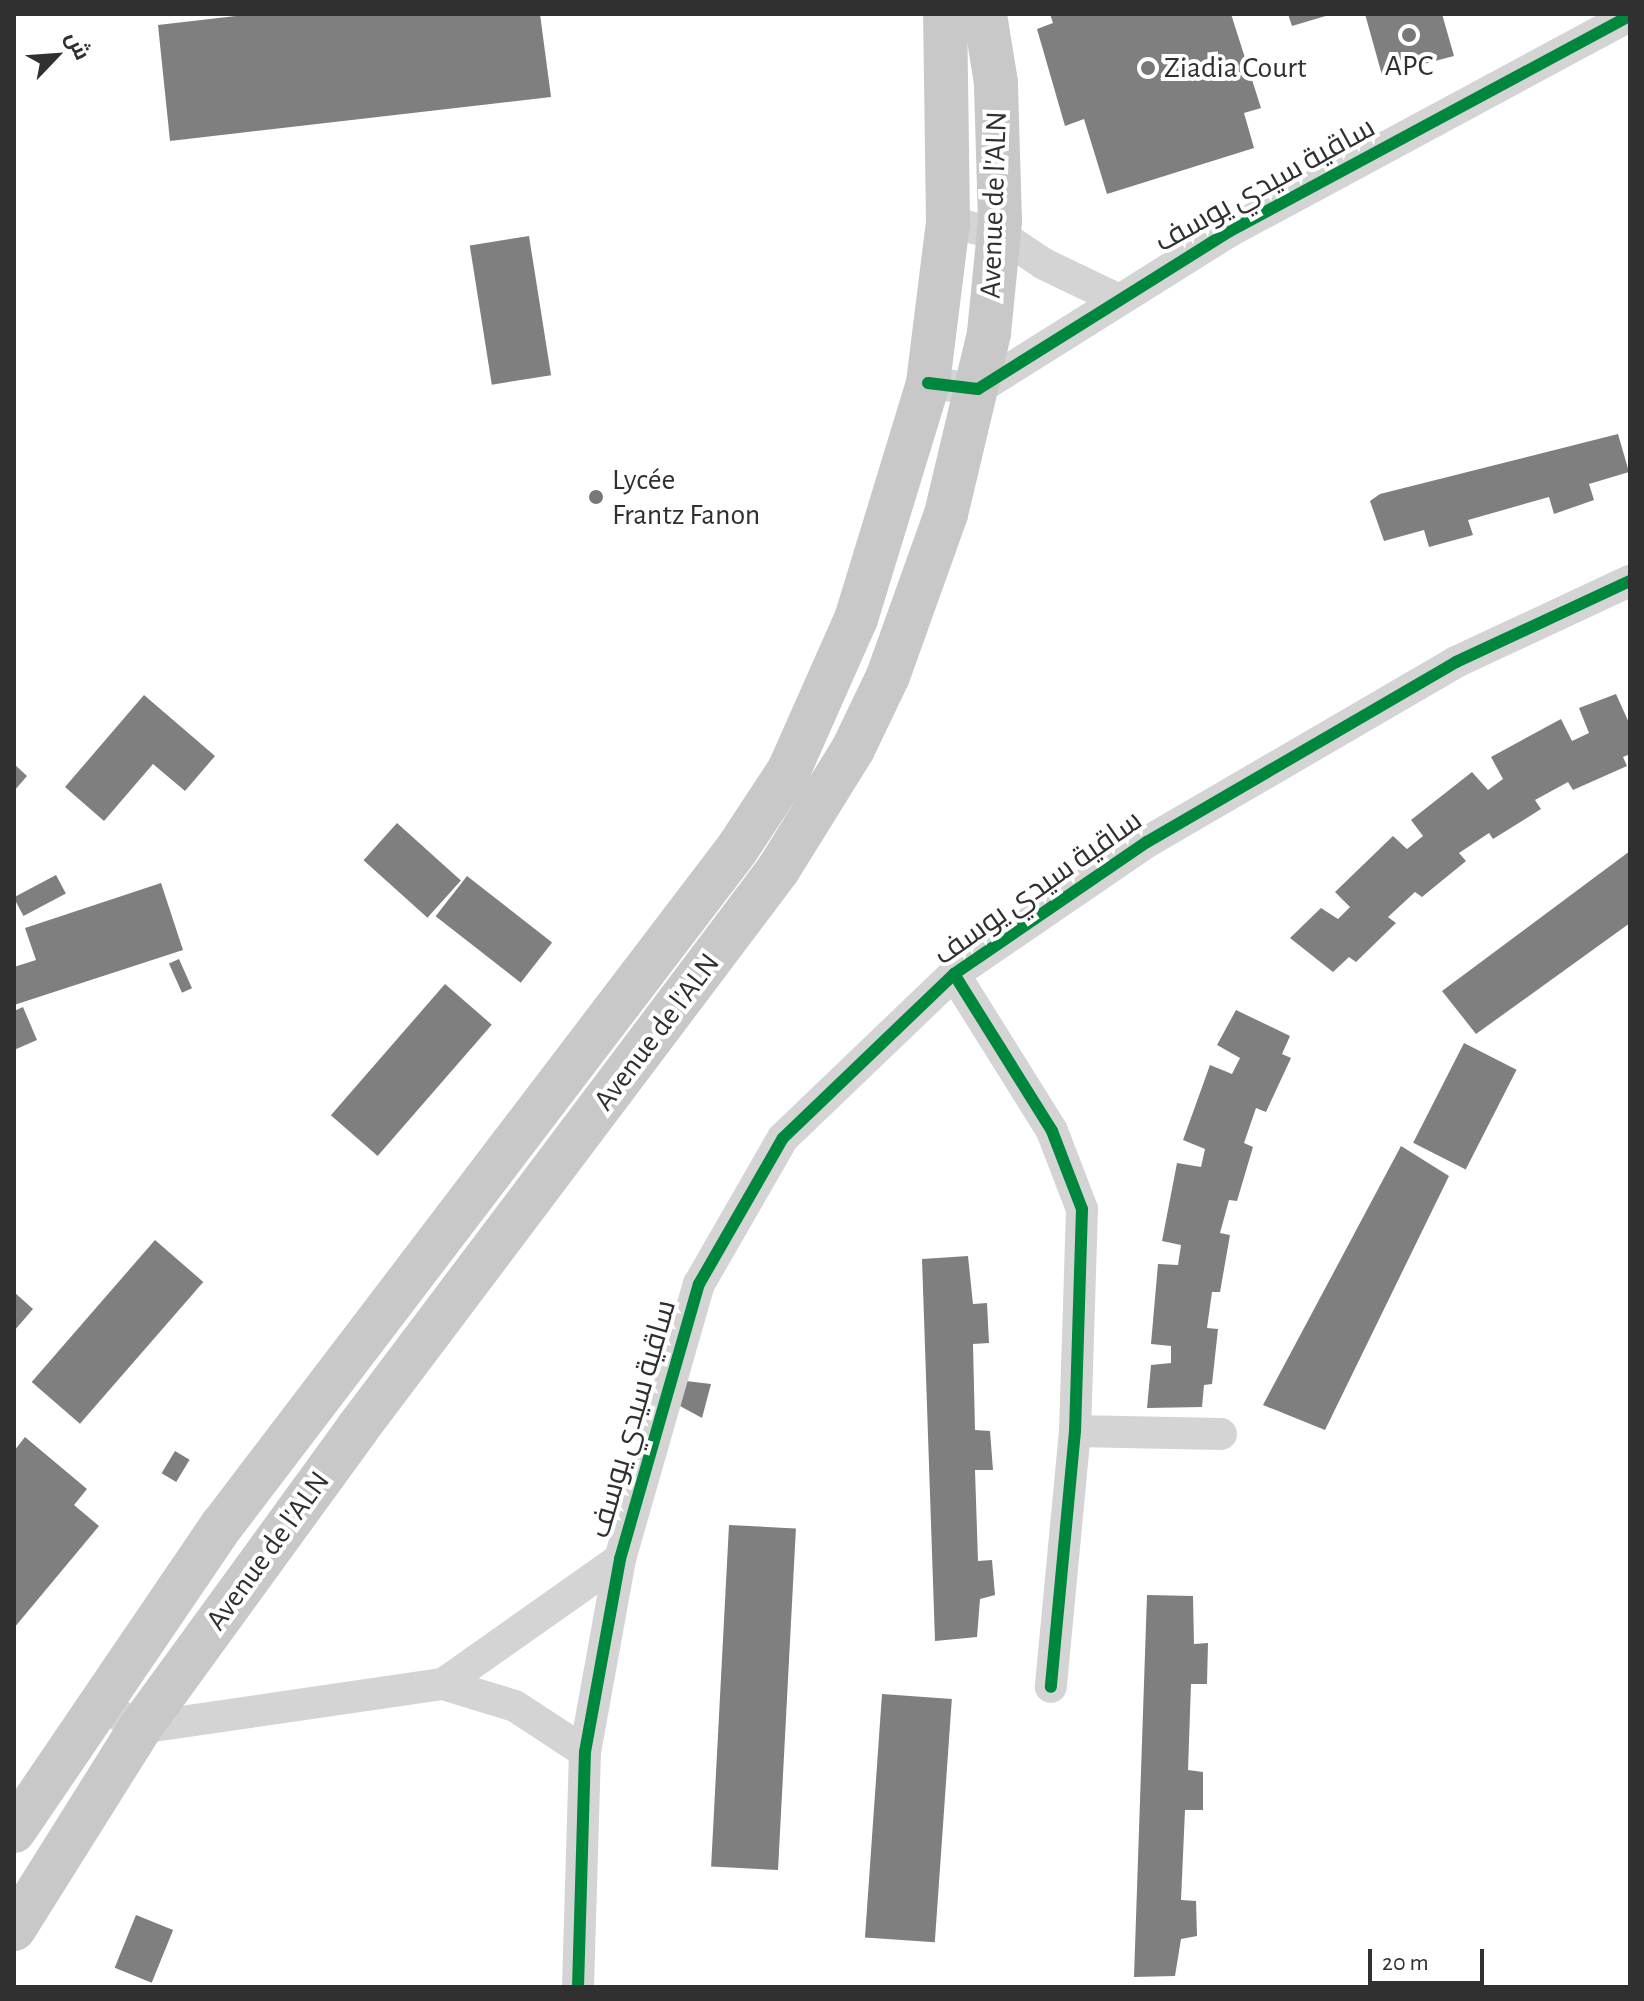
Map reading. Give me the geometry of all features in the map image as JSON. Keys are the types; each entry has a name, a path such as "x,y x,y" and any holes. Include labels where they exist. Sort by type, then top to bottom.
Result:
{"main road":[{"path":"14,1831 223,1524 727,861 789,770 856,619 928,383 948,222 945,14"},
{"name":"Avenue de l'ALN","path":"14,1929 140,1728 818,810 888,676 946,514 978,389 999,234 996,83 985,14"}],"street":[{"name":"ساقية سيدي يوسف","path":"978,389 1117,299 1230,231 1630,16"},
{"path":"948,222 999,234 1044,264 1117,299"},
{"path":"928,383 978,389"},
{"name":"ساقية سيدي يوسف","path":"580,1985 585,1752 620,1559 699,1284 783,1138 954,974 1147,842 1429,678 1630,581"},
{"path":"954,974 1052,1131 1082,1209 1075,1431 1051,1687"},
{"path":"1075,1431 1221,1434"},
{"path":"443,1684 620,1559"},
{"path":"100,1703 140,1728 443,1684 515,1706 585,1752"}],"building":[{"path":"253,14 540,14 551,97 170,141 158,25"},
{"name":"Ziadia Court","path":"1050,14 1231,14 1261,108 1244,113 1254,148 1107,194 1084,119 1065,126 1037,29 1053,23"},
{"path":"1288,14 1329,14 1329,15 1292,26"},
{"name":"APC","path":"1365,14 1442,14 1454,56 1382,75"},
{"path":"529,236 551,375 492,385 470,245"},
{"path":"1618,434 1629,472 1589,484 1594,500 1554,514 1549,497 1468,520 1473,535 1429,547 1424,530 1384,541 1370,501 1380,494"},
{"path":"1616,694 1630,725 1630,754 1623,757 1627,766 1573,790 1568,782 1535,800 1541,809 1493,839 1489,833 1459,853 1466,861 1422,897 1415,892 1388,917 1396,923 1356,962 1349,957 1333,972 1290,938 1321,908 1338,919 1350,907 1335,892 1393,836 1407,849 1423,836 1411,820 1472,772 1488,790 1503,779 1491,757 1561,719 1572,741 1589,733 1579,708"},
{"path":"144,695 215,756 185,791 153,764 104,821 65,787"},
{"path":"14,764 27,776 14,791"},
{"path":"397,823 461,881 427,918 364,860"},
{"path":"1630,851 1630,923 1476,1034 1442,991"},
{"path":"56,875 66,894 23,916 14,897"},
{"path":"467,876 552,942 521,983 436,916"},
{"path":"161,883 183,950 14,1005 14,967 36,960 25,928"},
{"path":"179,959 192,988 182,993 169,963"},
{"path":"445,984 492,1025 378,1156 331,1115"},
{"path":"23,1007 37,1040 14,1050 14,1011"},
{"path":"1236,1010 1290,1036 1282,1054 1291,1058 1266,1112 1256,1108 1244,1143 1253,1147 1237,1201 1229,1200 1220,1233 1230,1235 1220,1292 1212,1292 1207,1328 1218,1329 1212,1384 1204,1385 1202,1407 1147,1408 1151,1365 1171,1363 1171,1346 1151,1344 1158,1264 1178,1265 1181,1245 1162,1241 1177,1163 1201,1167 1205,1149 1183,1140 1210,1065 1232,1074 1240,1058 1217,1045"},
{"path":"1464,1043 1517,1070 1466,1170 1413,1143"},
{"path":"1401,1146 1449,1176 1325,1430 1263,1405"},
{"path":"155,1240 203,1282 80,1424 32,1382"},
{"path":"968,1256 973,1304 987,1303 989,1343 973,1344 975,1430 990,1431 993,1470 975,1470 978,1561 992,1560 995,1595 980,1599 977,1637 935,1641 922,1259"},
{"path":"14,1292 33,1309 14,1331"},
{"path":"686,1381 711,1384 702,1418 680,1406"},
{"path":"25,1437 87,1489 74,1505 99,1526 14,1628 14,1451"},
{"path":"175,1451 190,1460 176,1482 162,1473"},
{"path":"729,1525 796,1529 778,1870 711,1867"},
{"path":"1147,1595 1193,1596 1194,1644 1208,1643 1207,1684 1191,1684 1188,1770 1203,1772 1203,1810 1185,1810 1181,1900 1196,1901 1197,1936 1181,1939 1175,1976 1134,1977"},
{"path":"882,1694 952,1699 935,1942 865,1937"},
{"path":"136,1915 173,1930 152,1983 115,1968"}],"cycle path":[{"path":"928,383 978,389 1230,231 1630,16"},
{"path":"578,1987 585,1752 620,1559 699,1284 783,1138 954,974 1147,842 1456,662 1630,581"},
{"path":"954,974 1052,1131 1082,1209 1075,1431 1051,1687"}],"place":[{"name":"APC","path":"1409,35"},
{"name":"Ziadia Court","path":"1148,68"},
{"name":"Lycée Frantz Fanon","path":"596,497"}]}
